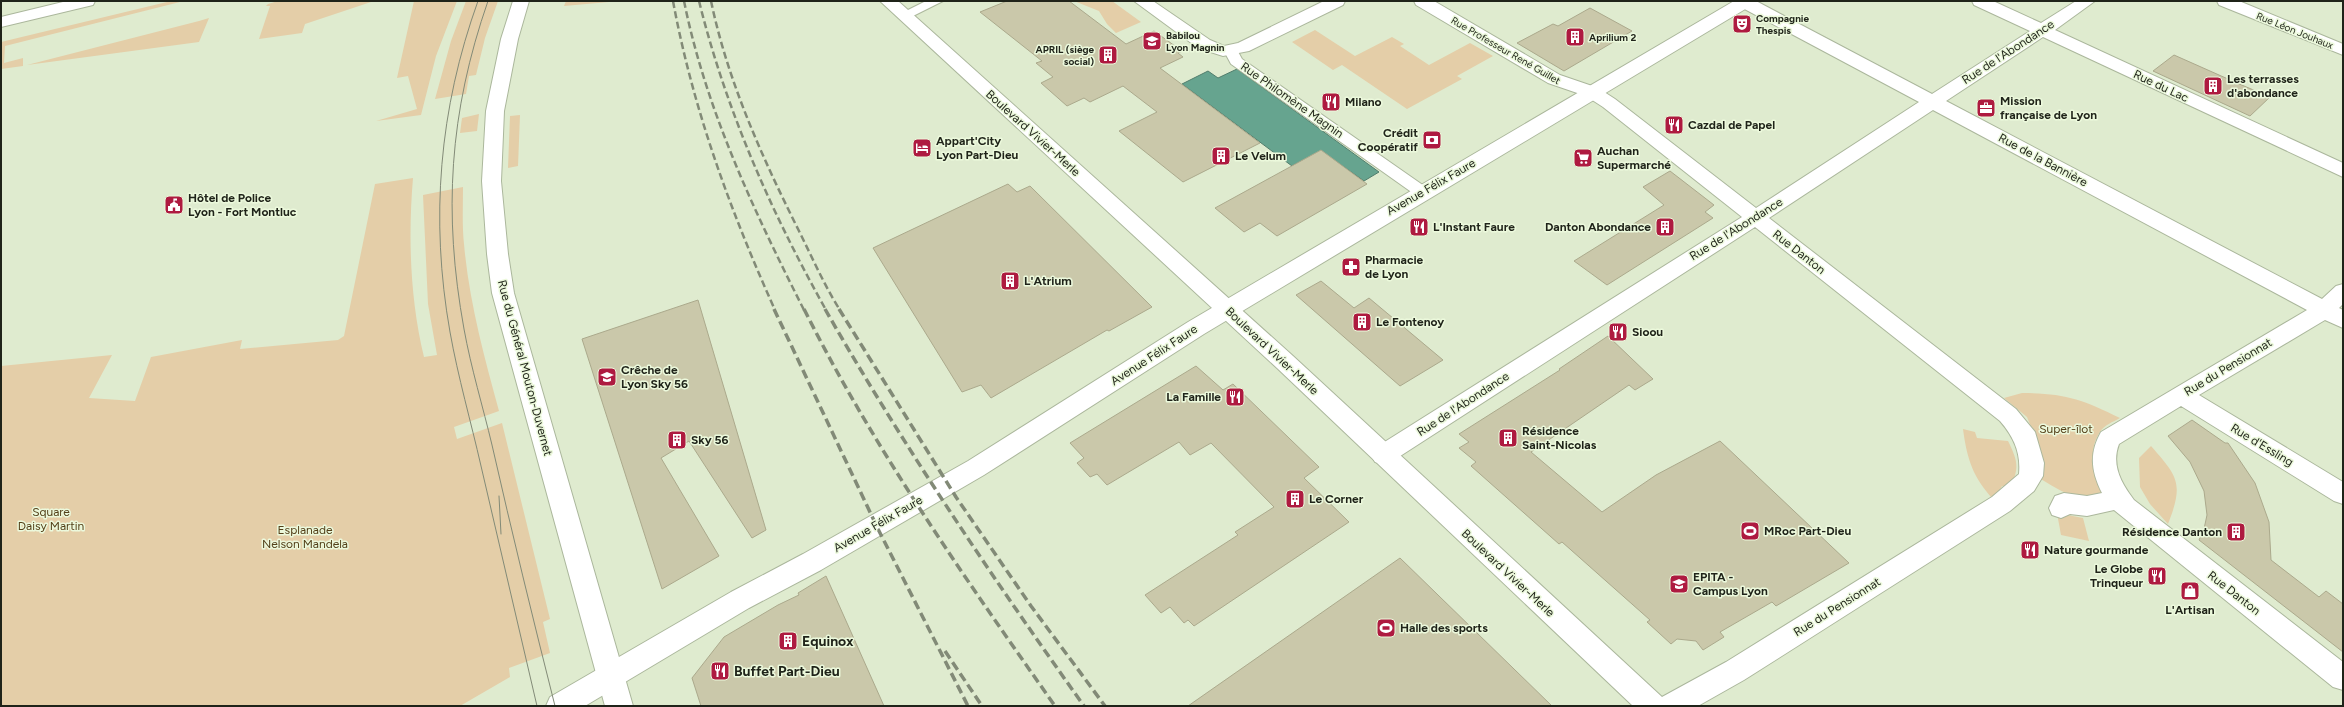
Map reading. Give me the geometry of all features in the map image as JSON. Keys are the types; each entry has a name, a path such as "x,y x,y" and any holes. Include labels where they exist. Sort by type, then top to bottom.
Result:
{"street":[{"path":"1,22 87,1"},
{"name":"Rue du Général Mouton-Duvernet","path":"521,1 498,83 494,109 490,176 494,238 503,293 612,676 619,706"},
{"name":"Boulevard Vivier-Merle","path":"888,1 1227,309 1652,706"},
{"path":"904,15 937,1"},
{"name":"Rue Philomène Magnin","path":"1142,1 1210,48 1231,51 1236,61 1422,192"},
{"path":"1231,51 1337,1"},
{"name":"Rue Professeur René Guillet","path":"1422,1 1554,79 1592,92"},
{"name":"Avenue Félix Faure","path":"560,706 740,600 812,562 976,468 1227,309 1745,1"},
{"name":"Rue de la Bannière","path":"1745,1 2334,315"},
{"name":"Rue du Lac","path":"1980,1 2343,171"},
{"name":"Rue de l'Abondance","path":"1383,455 1755,218 1932,101 2088,1"},
{"name":"Rue Léon Jouhaux","path":"2225,1 2343,50"},
{"name":"Rue Danton","path":"1592,92 2008,414 2023,432 2032,463 2031,476 2026,484 2001,504"},
{"name":"Rue du Pensionnat","path":"2122,503 2112,491 2105,473 2104,448 2109,438 2181,395 2334,315 2343,291"},
{"name":"Rue d'Essling","path":"2181,395 2343,494"},
{"path":"2061,508 2064,504 2087,506 2122,503"},
{"name":"Rue Danton","path":"2122,503 2343,678"},
{"name":"Rue du Pensionnat","path":"1672,706 1698,692 2001,504"}],"green space":[{"path":"171,1 184,1 5,46 4,63 23,58 23,66 1,69 1,42"},
{"path":"278,1 374,1 305,24 302,33 259,39 270,6 266,6"},
{"path":"414,1 457,1 436,56 421,115 376,121 417,109 408,76 397,78"},
{"path":"466,1 498,1 485,38 476,75 469,76 466,94 435,99 451,41"},
{"path":"566,1 620,1 564,6"},
{"path":"1074,1 1112,1 1141,22 1116,33 1107,24 1099,11"},
{"path":"209,18 199,42 27,65 199,21"},
{"path":"1315,30 1355,56 1392,37 1404,44 1400,46 1429,65 1470,43 1493,56 1457,76 1462,79 1407,109 1342,65 1333,70 1292,42"},
{"path":"479,114 477,131 460,133 462,118"},
{"path":"520,115 518,166 508,168 510,116"},
{"name":"Esplanade Nelson Mandela","path":"413,178 411,200 411,268 419,335 424,357 437,355 428,304 423,195 463,187 463,237 469,286 499,411 454,427 457,439 502,423 550,619 543,622 550,653 509,668 510,677 460,706 1,706 1,366 112,355 89,398 135,401 151,357 242,340 240,349 338,340 344,336 375,184"},
{"name":"Super-îlot","path":"2022,393 2050,394 2072,398 2095,406 2120,418 2104,427 2096,439 2094,447 2093,462 2097,478 2104,492 2085,496 2070,494 2055,488 2039,478 2039,447 2027,417 2004,398"},
{"path":"1963,429 1975,432 1977,438 2008,441 2014,454 2016,460 2016,470 2013,482 2009,489 2002,486 1994,500 1981,484 1972,468"},
{"path":"2151,446 2172,473 2176,481 2176,499 2168,524 2150,504 2140,487 2139,458"},
{"path":"2057,513 2083,518 2089,541 2061,535"}],"shaded area":[{"path":"1237,69 1379,172 1364,181 1321,151 1292,166 1182,84 1208,71 1218,78"}],"building":[{"path":"1007,1 1069,1 1126,44 1154,31 1182,51 1178,53 1183,57 1160,68 1260,143 1183,182 1119,131 1157,112 1123,86 1090,102 1084,98 1067,106 1041,83 1053,77 1036,63 1042,61 980,12"},
{"name":"Aprilium 2","path":"1590,8 1632,31 1564,71 1517,43 1553,24 1558,26"},
{"name":"Les terrasses d'abondance","path":"2174,55 2270,97 2250,116 2153,71"},
{"path":"1321,150 1367,184 1277,236 1260,223 1244,232 1215,208"},
{"name":"Danton Abondance","path":"1670,171 1714,205 1705,212 1713,218 1607,285 1574,261 1664,205 1643,187"},
{"name":"L'Atrium","path":"1008,184 1017,192 1030,186 1152,307 1109,331 1107,330 991,398 981,385 962,392 873,248"},
{"name":"Le Fontenoy","path":"1321,281 1354,308 1369,298 1443,360 1400,386 1296,295"},
{"name":"Sky 56","path":"698,300 766,530 752,538 689,441 661,458 719,556 662,589 582,339"},
{"path":"1608,336 1653,379 1635,390 1629,385 1531,452 1602,512 1656,475 1720,441 1849,563 1776,606 1772,602 1720,632 1724,637 1703,650 1696,641 1677,639 1671,644 1647,622 1650,620 1562,542 1559,544 1471,466 1476,462 1459,448 1469,442 1459,434 1560,370 1559,369"},
{"name":"Le Corner","path":"1196,366 1223,390 1233,384 1319,467 1304,478 1349,522 1194,626 1188,620 1184,623 1170,607 1161,613 1145,595 1238,535 1235,532 1274,507 1211,443 1190,455 1179,442 1107,485 1097,474 1090,477 1077,463 1084,458 1070,443"},
{"name":"Résidence Danton","path":"2192,420 2225,443 2228,443 2255,483 2269,522 2271,560 2319,597 2326,591 2343,604 2343,652 2199,540 2204,529 2207,515 2204,491 2190,462 2168,436"},
{"name":"Halle des sports","path":"1400,558 1552,706 1188,706"},
{"name":"Equinox","path":"826,576 884,706 701,706 692,678 724,637 778,605 799,595 798,593"}],"tram line":[{"path":"478,1 454,82 447,123 442,165 440,248 450,332 457,366 537,706"},
{"path":"488,1 475,42 465,83 458,123 452,204 453,245 457,286 467,344 555,706"},
{"path":"499,496 501,534"}],"railway":[{"path":"673,1 681,41 702,120 728,197 775,310"},
{"path":"684,1 693,42 718,121 767,235 804,310"},
{"path":"699,1 722,81 752,160 787,236 826,310"},
{"path":"711,1 727,61 759,147 823,281 840,310"},
{"path":"774,309 878,529 968,706"},
{"path":"804,309 831,361 890,462 954,561 1055,706"},
{"path":"825,309 917,461 982,560 1084,706"},
{"path":"839,309 956,497 1031,606 1105,706"},
{"path":"945,651 982,706"}],"place":[{"name":"Compagnie Thespis","path":"1742,24"},
{"name":"Aprilium 2","path":"1575,37"},
{"name":"Babilou Lyon Magnin","path":"1152,41"},
{"name":"APRIL (siège social)","path":"1108,55"},
{"name":"Les terrasses d'abondance","path":"2213,86"},
{"name":"Milano","path":"1331,102"},
{"name":"Mission française de Lyon","path":"1986,108"},
{"name":"Cazdal de Papel","path":"1674,125"},
{"name":"Crédit Coopératif","path":"1432,140"},
{"name":"Appart'City Lyon Part-Dieu","path":"922,148"},
{"name":"Le Velum","path":"1221,156"},
{"name":"Auchan Supermarché","path":"1583,158"},
{"name":"Hôtel de Police Lyon - Fort Montluc","path":"174,205"},
{"name":"L'Instant Faure","path":"1419,227"},
{"name":"Danton Abondance","path":"1665,227"},
{"name":"Pharmacie de Lyon","path":"1351,267"},
{"name":"L'Atrium","path":"1010,281"},
{"name":"Le Fontenoy","path":"1362,322"},
{"name":"Sioou","path":"1618,332"},
{"name":"Crêche de Lyon Sky 56","path":"607,377"},
{"name":"La Famille","path":"1235,397"},
{"name":"Résidence Saint-Nicolas","path":"1508,438"},
{"name":"Sky 56","path":"677,440"},
{"name":"Le Corner","path":"1295,499"},
{"name":"MRoc Part-Dieu","path":"1750,531"},
{"name":"Résidence Danton","path":"2236,532"},
{"name":"Nature gourmande","path":"2030,550"},
{"name":"Le Globe Trinqueur","path":"2157,576"},
{"name":"EPITA - Campus Lyon","path":"1679,584"},
{"name":"L'Artisan","path":"2190,591"},
{"name":"Halle des sports","path":"1386,628"},
{"name":"Equinox","path":"788,641"},
{"name":"Buffet Part-Dieu","path":"720,671"}],"park label":[{"name":"Square Daisy Martin","path":"51,519"}]}
